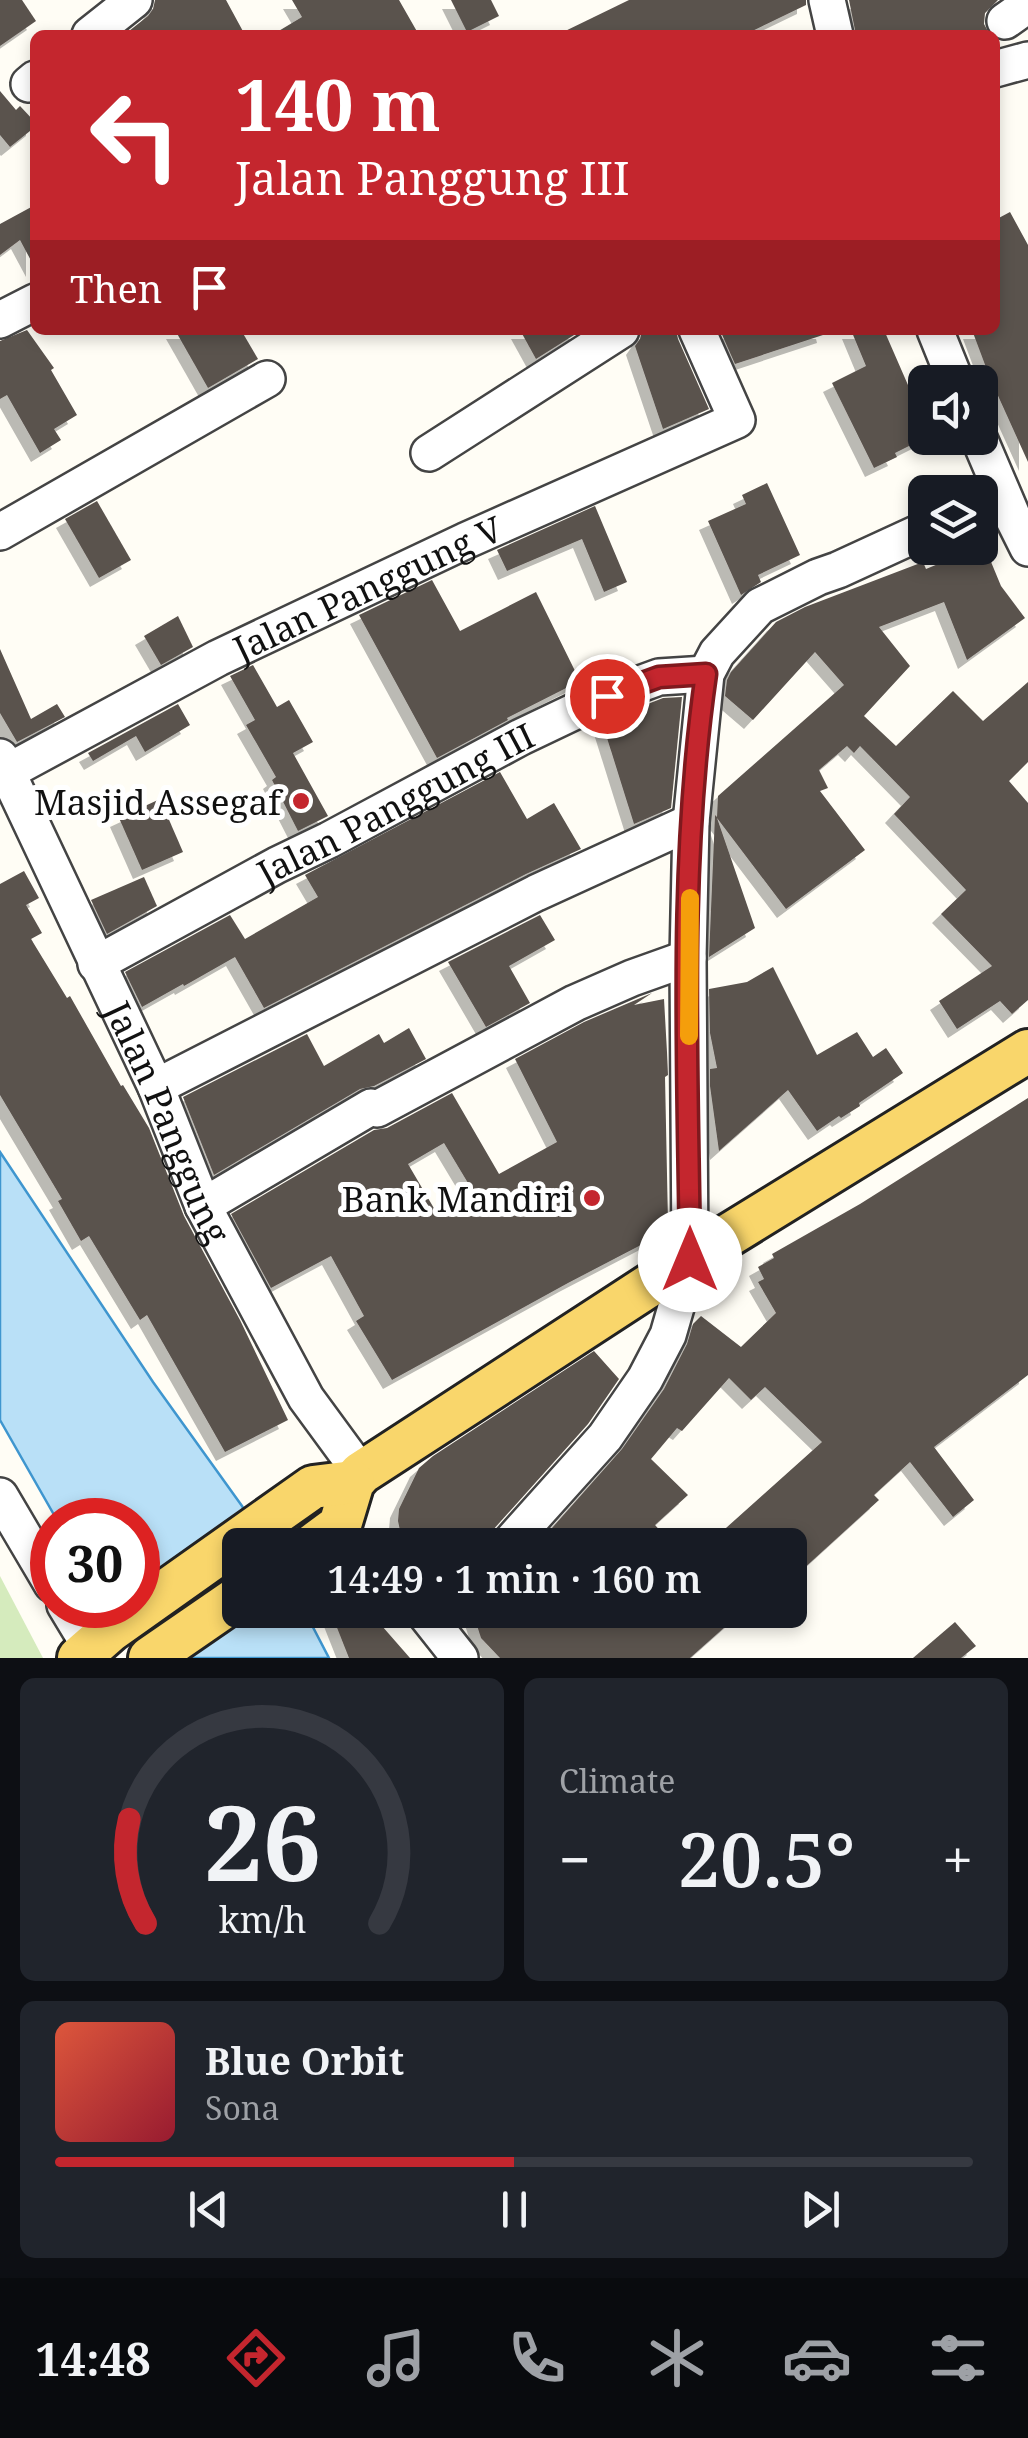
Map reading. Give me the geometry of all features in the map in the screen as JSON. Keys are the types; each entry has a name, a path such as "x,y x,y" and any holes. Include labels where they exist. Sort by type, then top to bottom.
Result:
{"main road":[{"path":"97,1649 313,1487 357,1478 690,1260 1028,1051"},
{"path":"341,1528 357,1478"},
{"path":"150,1658 222,1608"}],"street":[{"path":"96,30 134,0"},
{"path":"827,0 834,30"},
{"path":"1000,68 1028,60"},
{"path":"0,320 30,305"},
{"path":"428,453 613,335"},
{"name":"Jalan Panggung V","path":"4,764 519,516 737,420 699,335"},
{"path":"936,335 949,365"},
{"path":"0,532 267,379"},
{"path":"986,455 1011,517"},
{"path":"523,1528 605,1437 645,1379 668,1335 690,1260 691,822 706,674 717,654 760,606 908,538"},
{"name":"Jalan Panggung III","path":"96,964 521,737 607,696 659,677 706,674"},
{"name":"Jalan Panggung","path":"4,764 156,1087 203,1206 306,1398 357,1478"},
{"path":"156,1087 536,893 691,822"},
{"path":"203,1206 371,1108 377,1109 575,1003 688,958"},
{"path":"0,1496 30,1547"},
{"path":"82,1628 97,1649"},
{"path":"442,1628 460,1658"}],"green space":[{"path":"0,1576 43,1658 0,1658"}],"water":[{"path":"0,1152 255,1528 222,1528 222,1628 313,1628 329,1658 138,1658 120,1628 160,1628 160,1498 44,1498 0,1420"}],"building":[{"path":"0,0 22,0 36,21 0,46"},
{"path":"155,0 226,0 242,30 130,30 153,9"},
{"path":"292,0 399,0 416,30 280,30 302,17"},
{"path":"451,0 491,0 499,16 466,30"},
{"path":"629,0 806,0 806,5 754,30 567,30"},
{"path":"849,0 998,0 985,13 987,30 855,30"},
{"path":"0,91 16,110 20,106 30,117 30,131 10,147 0,135"},
{"path":"30,208 30,259 20,240 0,255 0,224"},
{"path":"1010,212 1028,245 1028,462 998,396 998,365 985,365 974,335 1000,335 1000,217"},
{"path":"27,330 54,368 51,370 77,415 54,429 61,440 40,453 7,395 0,399 0,341"},
{"path":"178,335 244,335 258,359 208,388"},
{"path":"523,335 574,335 536,359"},
{"path":"641,335 677,335 709,409 663,429 635,346"},
{"path":"722,335 823,335 735,364"},
{"path":"853,335 886,335 908,385 908,446 874,468 832,383 866,366"},
{"path":"767,483 800,555 758,575 761,582 741,595 708,521 746,504 742,495"},
{"path":"97,501 131,560 99,578 65,519"},
{"path":"595,506 627,582 604,592 582,539 507,571 497,550"},
{"path":"915,565 924,565 926,569 936,565 992,565 1001,586 1025,618 967,660 944,602 879,627 910,666 864,716 896,746 953,691 983,721 1028,682 1028,762 1009,781 1028,803 1028,1000 1012,1014 1000,1001 957,1029 939,1001 992,966 941,914 966,890 894,814 910,797 860,746 854,753 847,746 819,770 828,788 820,791 865,850 786,909 717,818 755,928 709,957 718,796 844,685 815,652 753,720 725,696 731,672 776,622"},
{"path":"432,580 460,631 536,592 580,681 437,758 359,615"},
{"path":"178,616 193,647 161,665 144,636"},
{"path":"0,649 31,719 57,704 65,717 17,742 0,713"},
{"path":"253,665 277,707 289,700 313,742 293,753 328,816 298,831 272,780 276,777 246,725 255,720 230,676"},
{"path":"682,697 671,808 634,824 602,722 663,698"},
{"path":"178,704 190,725 145,752 136,736 93,761 88,753"},
{"path":"500,772 527,819 554,803 581,849 264,1008 235,957 142,1007 125,972 230,915 245,939 318,897 305,875"},
{"path":"160,799 183,852 142,870 119,818"},
{"path":"24,871 39,898 26,905 42,933 31,939 149,1128 184,1216 288,1420 225,1452 147,1315 140,1320 89,1236 81,1241 58,1201 62,1199 0,1095 0,884"},
{"path":"144,877 157,906 107,934 91,900"},
{"path":"540,915 555,940 509,966 530,1003 486,1027 448,962"},
{"path":"773,967 817,1055 857,1032 873,1057 886,1048 903,1073 860,1106 817,1131 788,1090 719,1151 710,1086 710,1069 717,1068 710,1033 709,989 747,982"},
{"path":"652,993 634,1005 664,999 668,1223 662,1234 392,1380 356,1321 364,1316 331,1256 271,1288 231,1214 374,1130 387,1128 452,1093 499,1174 557,1142 515,1059 584,1022","holes":["444,1143 471,1188 435,1210 408,1164"]},
{"path":"409,1028 426,1059 374,1086 360,1089 214,1175 183,1097 307,1034 324,1066 379,1034 384,1043"},
{"path":"1028,1098 1028,1375 934,1447 974,1500 953,1517 910,1462 874,1495 879,1500 807,1566 807,1528 726,1528 822,1442 765,1387 751,1400 729,1378 651,1459 688,1495 655,1525 658,1528 552,1528 622,1449 664,1389 693,1324 701,1316 741,1347 776,1313 758,1282 764,1279 758,1267 774,1258 772,1254 860,1204"},
{"path":"594,1351 619,1379 588,1424 495,1528 399,1528 399,1509 419,1468"},
{"path":"955,1622 976,1646 961,1658 913,1658"},
{"path":"337,1628 384,1628 410,1658 349,1658"},
{"path":"478,1628 724,1628 690,1658 500,1658 481,1638"}],"slow traffic":[{"path":"689,1036 690,898"}],"place":[{"name":"Masjid Assegaf","path":"301,801"},
{"name":"Bank Mandiri","path":"592,1198"}],"route":[{"path":"607,696 659,677 706,674 691,822 690,1260"}]}
